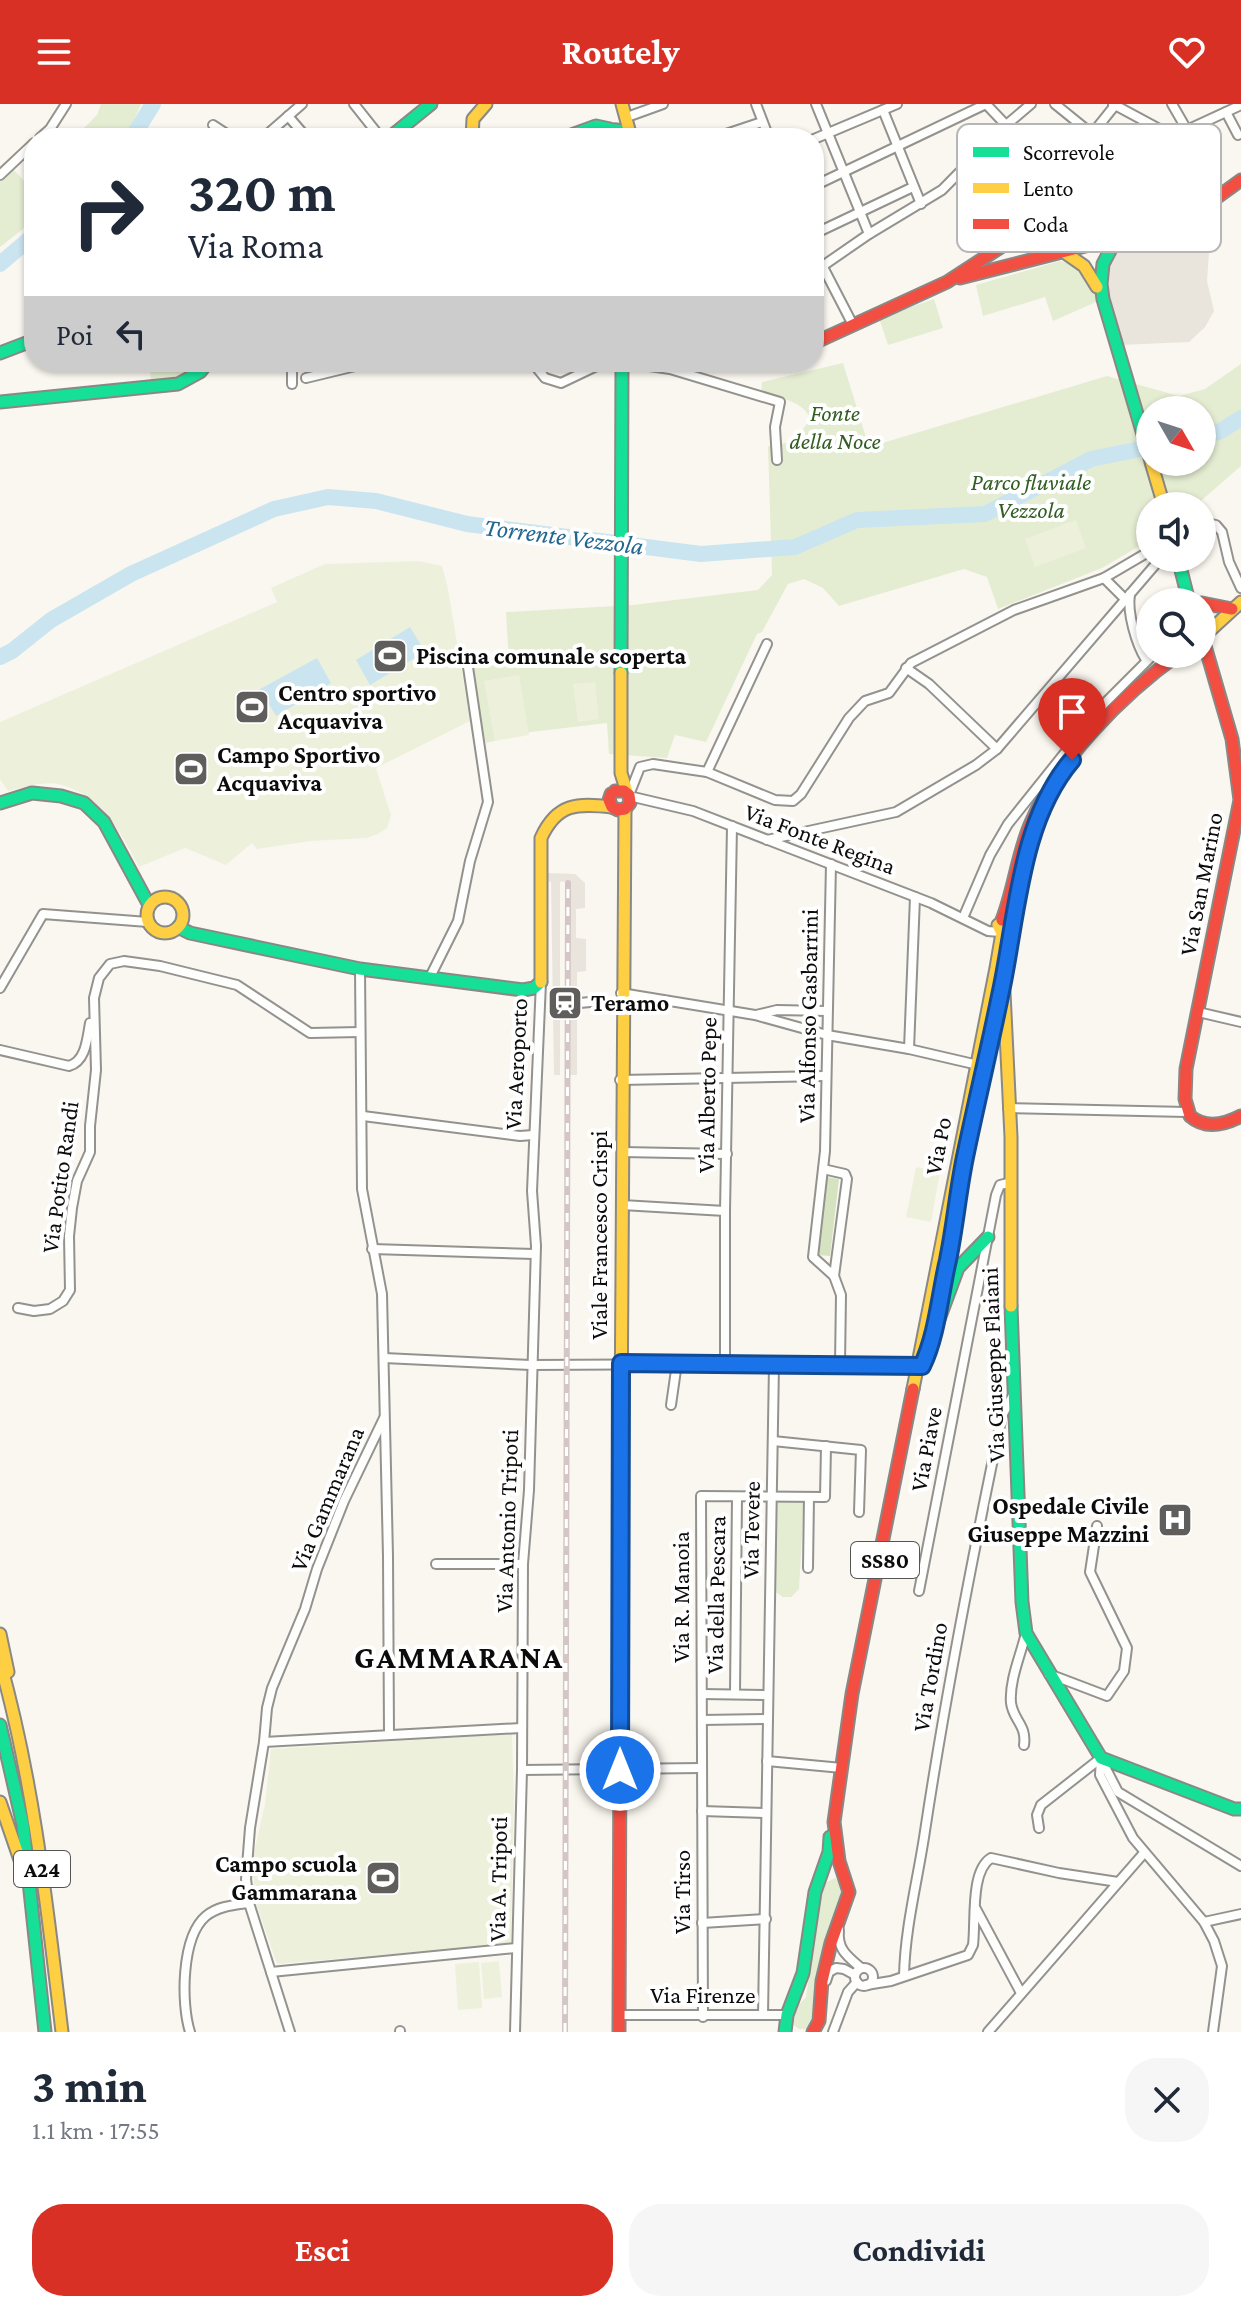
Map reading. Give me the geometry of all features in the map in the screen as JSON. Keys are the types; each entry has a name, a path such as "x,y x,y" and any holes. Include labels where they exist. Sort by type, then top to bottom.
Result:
{"main road":[{"path":"401,128 431,104"},
{"path":"470,128 473,116 486,104"},
{"path":"603,128 622,110"},
{"path":"1221,194 1241,180"},
{"path":"824,338 947,282 993,252"},
{"path":"947,282 1046,254 1066,252 1078,258 1092,276 1103,299 1136,409"},
{"path":"1103,299 1101,267 1109,252"},
{"path":"0,353 24,344"},
{"path":"0,402 178,384 200,372"},
{"name":"Viale Francesco Crispi","path":"619,2032 622,372"},
{"path":"1216,607 1236,605"},
{"path":"1216,614 1236,605"},
{"path":"1216,624 1236,605"},
{"name":"SS80","path":"1004,927 1051,788 1150,668"},
{"name":"Via San Marino","path":"1187,1112 1184,1098 1186,1069 1241,784 1237,758 1210,668"},
{"path":"0,803 32,793 61,796 84,803 104,822 149,905"},
{"name":"Via Aeroporto","path":"541,982 541,838 553,816 564,808 621,800"},
{"path":"159,897 177,900 183,911 181,923 162,933 148,922 149,905 159,897"},
{"path":"178,927 190,933 360,969 523,990 534,988 541,982"},
{"name":"Via Giuseppe Flaiani","path":"1004,927 999,977 1012,1182 1011,1314 1022,1602 1026,1633 1101,1758"},
{"name":"SS80","path":"997,1008 999,977"},
{"name":"Via Po","path":"817,1885 829,1852 871,1591 918,1367 957,1158 999,977"},
{"name":"Via Giuseppe Flaiani","path":"997,1008 1004,1022"},
{"name":"Via Po","path":"842,1766 860,1696 905,1465 944,1294 965,1159 997,1008"},
{"path":"1187,1112 1210,1126 1230,1123 1241,1116"},
{"path":"948,1215 951,1224 938,1289 944,1294 958,1268 988,1237"},
{"path":"905,1465 903,1457 920,1374 918,1367"},
{"path":"0,1634 14,1708"},
{"name":"A24","path":"0,1662 14,1708 37,1824 62,2032"},
{"name":"A24","path":"0,1725 23,1825 45,2032"},
{"path":"1101,1758 1241,1809"},
{"path":"0,1802 16,1843 34,1911"},
{"name":"Via Po","path":"834,1822 839,1861 845,1879"},
{"path":"817,1885 831,1874 845,1879"},
{"name":"SS80","path":"813,2032 819,2021 822,1981 831,1943 849,1892 845,1879"},
{"name":"SS80","path":"788,2026 803,1973 817,1885"}],"street":[{"path":"51,128 66,104"},
{"path":"274,128 302,104"},
{"path":"354,104 373,128"},
{"path":"622,110 663,104"},
{"path":"756,104 765,128"},
{"path":"816,104 869,234"},
{"path":"824,136 897,104"},
{"path":"824,181 986,104 1003,124"},
{"path":"1007,124 1031,104"},
{"path":"1055,104 1080,124"},
{"path":"1099,124 1114,104 1150,124"},
{"path":"1172,104 1184,124"},
{"path":"1216,104 1238,135"},
{"path":"1200,124 1241,105"},
{"path":"883,110 921,204"},
{"path":"288,116 298,128"},
{"path":"744,128 762,122"},
{"path":"213,125 218,128"},
{"path":"0,175 24,152"},
{"path":"824,266 869,234 942,190 957,175"},
{"path":"824,230 913,187"},
{"path":"824,269 853,325"},
{"path":"292,372 292,384"},
{"path":"306,378 331,372"},
{"path":"540,372 545,378 561,383 584,372"},
{"path":"680,372 780,402 775,427 777,460"},
{"path":"1216,525 1222,532 1229,562 1241,588"},
{"path":"621,800 638,769 653,764 707,772 775,800 793,801 801,794 849,718 865,701 889,693 906,668 922,656 1014,610 1104,578 1136,559"},
{"path":"767,840 896,812 952,781 997,749 1150,572"},
{"path":"1104,578 1128,600 1136,633"},
{"path":"707,772 767,644"},
{"path":"430,977 458,921 470,861 488,802 468,667"},
{"path":"906,668 929,684 997,749"},
{"path":"963,918 990,855 1008,824 1103,705 1146,668"},
{"name":"Via Fonte Regina","path":"621,800 650,802 693,811 963,918 1004,927"},
{"name":"Via Alberto Pepe","path":"725,1363 732,826"},
{"name":"Via Alfonso Gasbarrini","path":"831,864 826,1111 813,1257 834,1276 841,1295 840,1363"},
{"path":"909,1049 915,897"},
{"path":"0,988 43,914 148,922"},
{"name":"Via Potito Randi","path":"18,1308 34,1311 50,1309 63,1301 70,1290 72,1208 77,1181 90,1152 96,1070 93,1011 99,978 110,964 124,961 160,966 237,985 310,1033 360,1032"},
{"name":"Via Gammarana","path":"290,2032 249,1903 247,1854 267,1708 344,1501 386,1413 382,1294 362,1189 360,969"},
{"name":"Via Aeroporto","path":"531,1365 536,1218 532,1191 533,1135 541,982"},
{"path":"621,993 755,1015 827,1035 978,1065"},
{"path":"570,1004 600,1001"},
{"path":"755,1015 777,1010 827,1011"},
{"path":"0,1050 75,1065 82,1058 93,1011"},
{"path":"1198,1012 1241,1022"},
{"path":"620,1080 825,1076"},
{"path":"1008,1108 1187,1112"},
{"path":"363,1116 525,1137 533,1135"},
{"path":"622,1152 727,1154"},
{"name":"Via Alfonso Gasbarrini","path":"823,1169 845,1174 847,1179 834,1276"},
{"name":"Via Piave","path":"919,1591 988,1237 1000,1185 1012,1182"},
{"path":"622,1205 725,1211"},
{"path":"372,1249 534,1254"},
{"path":"384,1358 531,1365 840,1363 918,1367 928,1357"},
{"path":"671,1405 677,1363"},
{"name":"Via Antonio Tripoti","path":"521,1728 523,1564 530,1476 531,1365"},
{"name":"Via Tevere","path":"763,2015 774,1365"},
{"name":"Via Tordino","path":"904,1976 904,1948 968,1578 1002,1416 1016,1390"},
{"path":"386,1413 389,1734"},
{"path":"773,1441 861,1450 859,1512"},
{"name":"Via R. Manoia","path":"702,1768 701,1496 825,1497 826,1446"},
{"name":"Via della Pescara","path":"735,1693 737,1497"},
{"path":"808,1568 809,1497"},
{"path":"1049,1674 1107,1696 1124,1671 1127,1648 1090,1572 1097,1526"},
{"path":"436,1564 523,1564"},
{"path":"1024,1745 1026,1734 1011,1706 1012,1689 1026,1633"},
{"path":"702,1694 768,1695"},
{"path":"702,1720 768,1719"},
{"path":"264,1742 521,1728"},
{"name":"Via A. Tripoti","path":"515,2032 521,1728"},
{"path":"1039,1828 1037,1815 1041,1805 1101,1758 1118,1792 1241,1866"},
{"name":"Via Giuseppe Flaiani","path":"1101,1758 1100,1775 1144,1853 1204,1922 1214,1941 1222,1966 1213,2032"},
{"path":"767,1761 842,1766"},
{"path":"522,1770 702,1768"},
{"name":"Via Tirso","path":"702,1768 703,2017"},
{"path":"702,1811 766,1813"},
{"path":"988,2032 1144,1853"},
{"path":"823,1989 829,1972 836,1968 862,1976 904,1976 968,1955 973,1945 978,1875 982,1863 991,1858 1118,1882"},
{"path":"190,2032 184,2007 192,1936 207,1915 222,1907 249,1903"},
{"path":"975,1907 1021,1993"},
{"path":"1204,1922 1241,1914"},
{"path":"702,1923 766,1919"},
{"path":"840,1922 838,1941 841,1949 862,1976"},
{"path":"271,1972 516,1948"},
{"path":"833,2032 848,1992 862,1976 904,1976"},
{"name":"Via Firenze","path":"619,2015 763,2015 788,2026"}],"green space":[{"path":"101,104 141,104 130,128 84,128 97,115"},
{"path":"13,169 24,181 24,228 0,247 0,182"},
{"path":"1060,261 1080,270 1103,299 1053,321 1045,297 983,316 976,285"},
{"path":"934,299 943,328 888,345 879,318"},
{"name":"Parco fluviale Vezzola","path":"843,363 869,447 1107,376 1179,396 1205,389 1241,364 1241,466 1211,492 1136,492 1136,548 1102,568 998,609 987,577 964,569 839,606 823,588 804,579 788,584 762,632 757,634 706,742 675,735 667,758 609,754 607,723 531,732 486,743 468,667 509,662 506,612 633,605 758,590 772,575 768,446 793,439 810,419 803,408 761,393 762,382 805,372 824,372 824,367"},
{"path":"150,372 200,372 151,387"},
{"path":"1076,520 1086,548 1035,567 1025,539"},
{"name":"Centro sportivo Acquaviva","path":"419,561 442,566 470,721 376,768 391,815 387,828 378,834 367,838 311,841 257,849 252,843 226,865 185,848 139,867 108,816 86,796 52,783 8,791 0,779 0,722 277,602 271,588 325,564"},
{"path":"519,675 529,735 495,741 484,681"},
{"path":"595,682 599,719 578,722 573,684"},
{"path":"916,1167 940,1172 931,1222 906,1217"},
{"path":"827,1177 839,1179 830,1256 818,1255"},
{"path":"775,1502 804,1502 799,1589 791,1597 783,1597 774,1591"},
{"name":"Campo scuola Gammarana","path":"512,1734 511,1944 277,1964 254,1898 253,1857 265,1804 271,1749"},
{"path":"835,1878 842,1885 842,1893 814,2019 807,2029 799,2029 791,2023 793,2011 806,1997 823,1884"},
{"path":"499,1961 502,1997 484,1999 481,1963"},
{"path":"479,1962 482,2008 458,2010 455,1964"}],"shaded area":[{"path":"1115,252 1209,252 1207,281 1214,311 1205,327 1189,342 1120,345 1107,296 1105,274"},
{"path":"547,873 575,874 585,883 585,908 576,909 576,938 586,939 586,971 577,972 577,1075 569,1075 569,881 560,882 560,1075 554,1075 551,882 547,881"}],"water":[{"name":"Piscina comunale scoperta","path":"410,627 425,652 370,685 356,660"},
{"path":"317,658 331,683 276,716 260,689"}],"waterway":[{"path":"138,128 153,104"},
{"path":"0,264 24,244"},
{"name":"Torrente Vezzola","path":"1216,433 1241,418"},
{"name":"Torrente Vezzola","path":"0,657 51,620 131,574 274,509 328,497 376,501 467,524 701,554 795,547 857,520 985,514 1091,459 1136,450"}],"railway":[{"path":"565,2032 568,883"}],"traffic: fast":[{"path":"401,128 431,104"},
{"path":"590,128 605,128"},
{"path":"1109,252 1103,264 1103,299 1136,411"},
{"path":"0,353 24,344"},
{"path":"0,402 178,384 200,372"},
{"path":"621,673 622,372"},
{"path":"1182,572 1186,588"},
{"path":"0,803 32,793 61,796 84,803 104,822 149,905"},
{"path":"178,927 190,933 360,969 523,990 534,988 541,982"},
{"path":"972,1129 1012,929"},
{"path":"931,1341 958,1268 988,1237"},
{"path":"1011,1306 1022,1602 1026,1633 1101,1758 1241,1809"},
{"path":"0,1725 23,1825 45,2032"},
{"path":"785,2032 787,2015 803,1973 815,1892 829,1852 830,1837"}],"traffic: slow":[{"path":"473,128 473,119 486,104"},
{"path":"622,104 629,128"},
{"path":"1064,252 1084,266 1097,287"},
{"path":"1155,476 1160,492"},
{"path":"1216,625 1241,602"},
{"path":"621,673 621,773 627,792"},
{"path":"541,982 541,838 554,818 569,808 588,805 612,807"},
{"path":"621,1425 625,809"},
{"path":"165,897 178,902 183,915 178,928 165,933 152,928 147,915 152,902 165,897"},
{"path":"913,1389 996,968 1002,933 998,925 1007,919 1012,924 1009,932 1002,933"},
{"path":"1004,992 1011,1137 1011,1306"},
{"path":"0,1634 8,1672"},
{"path":"0,1662 31,1799 62,2032"},
{"path":"0,1802 20,1860"}],"traffic: jam":[{"path":"1221,194 1241,180"},
{"path":"824,338 947,282 993,252"},
{"path":"960,278 1062,252"},
{"path":"1216,606 1232,609"},
{"path":"1002,920 1030,825 1056,777 1093,730 1161,668"},
{"path":"1211,668 1232,739 1240,800 1186,1069 1185,1099 1190,1116 1202,1123 1228,1122 1241,1116"},
{"path":"611,794 609,800 612,807 625,809 630,803 629,795 624,791 615,791"},
{"path":"950,1247 960,1194"},
{"path":"813,2032 819,2021 822,1981 831,1943 849,1892 839,1861 834,1822 852,1694 913,1389"},
{"path":"619,2032 621,1425"}],"place":[{"name":"Piscina comunale scoperta","path":"390,656"},
{"name":"Centro sportivo Acquaviva","path":"252,707"},
{"name":"Campo Sportivo Acquaviva","path":"191,769"},
{"name":"Teramo","path":"565,1003"},
{"name":"Ospedale Civile Giuseppe Mazzini","path":"1175,1520"},
{"name":"Campo scuola Gammarana","path":"383,1878"}],"district":[{"name":"GAMMARANA","path":"459,1657"}],"route":[{"path":"620,1770 621,1363 866,1363 922,1366 928,1357 1024,868 1051,788 1072,760"}],"park label":[{"name":"Fonte della Noce","path":"835,427"}]}
